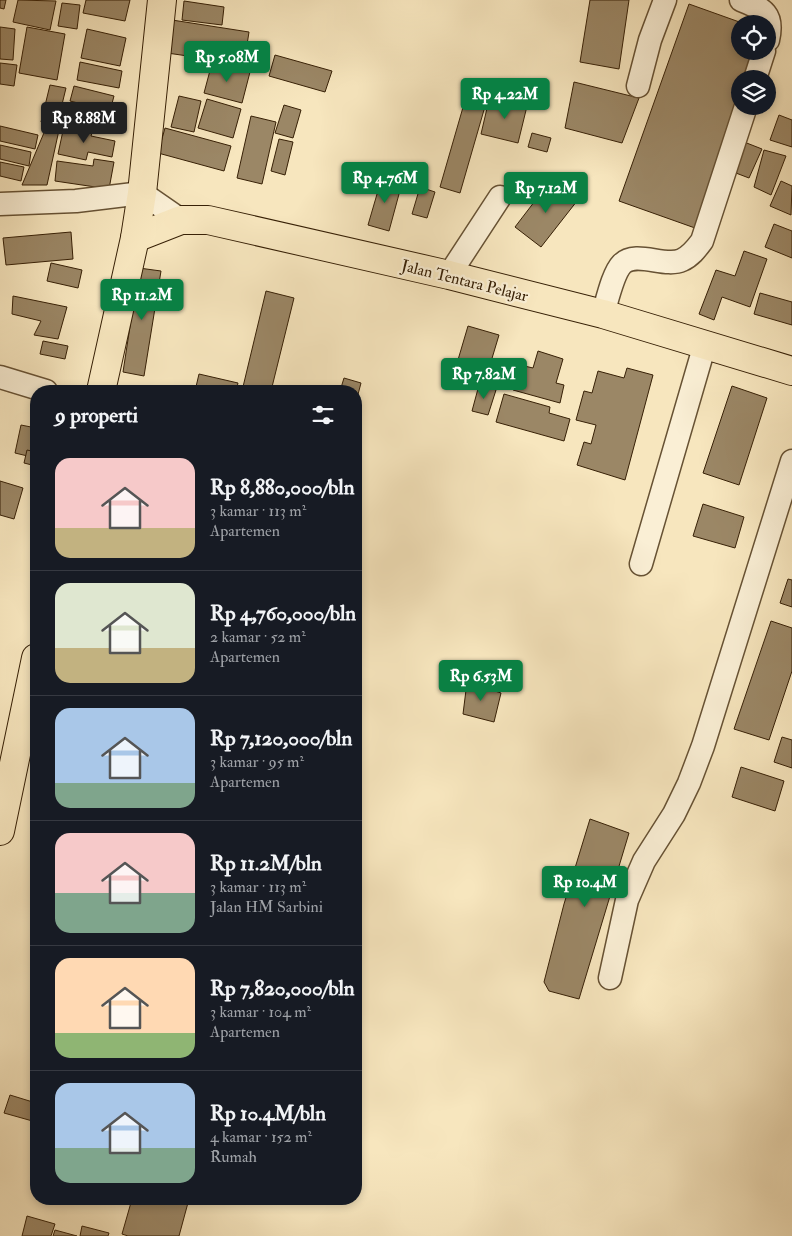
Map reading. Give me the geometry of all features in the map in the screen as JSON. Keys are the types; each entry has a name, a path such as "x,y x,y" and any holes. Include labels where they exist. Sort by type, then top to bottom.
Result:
{"main road":[{"path":"102,385 136,238 162,0"},
{"name":"Jalan Tentara Pelajar","path":"136,238 181,220 208,220 449,275 603,314 792,371"},
{"path":"0,831 30,687"}],"street":[{"path":"638,86 650,40 665,0"},
{"path":"741,0 761,8 767,15"},
{"path":"603,314 616,276 621,265 628,259 638,258 668,262 681,261 693,254 702,241 743,115"},
{"path":"0,204 76,200 142,193 181,220"},
{"path":"449,275 500,197"},
{"path":"641,564 705,344"},
{"path":"0,378 30,386"},
{"path":"610,978 626,900 644,861 674,814 689,784 703,746 792,461"}],"building":[{"path":"0,0 6,0 4,9 0,8"},
{"path":"18,0 56,1 50,30 13,22"},
{"path":"86,0 130,0 125,21 83,13"},
{"path":"590,0 629,0 619,69 580,62"},
{"path":"184,1 224,7 222,25 182,20"},
{"path":"62,3 80,5 77,29 58,26"},
{"path":"689,4 731,19 731,60 754,60 751,70 731,70 731,115 735,115 695,228 619,201"},
{"path":"172,20 249,32 244,64 167,53"},
{"path":"0,27 15,29 13,60 0,59"},
{"path":"27,27 65,34 57,80 19,73"},
{"path":"87,29 126,38 120,66 81,58"},
{"path":"275,55 332,71 325,92 269,76"},
{"path":"80,62 122,71 119,88 77,80"},
{"path":"0,63 17,65 14,86 0,84"},
{"path":"212,63 250,72 242,103 204,93"},
{"path":"574,82 639,98 622,143 565,128"},
{"path":"50,85 66,88 57,125 41,122"},
{"path":"74,86 114,96 110,111 70,101"},
{"path":"468,90 488,96 460,193 440,187"},
{"path":"179,96 201,101 194,132 171,127"},
{"path":"504,96 528,102 518,143 481,134 488,104 501,107"},
{"path":"207,99 241,109 233,138 198,128"},
{"path":"65,103 118,115 114,133 61,121"},
{"path":"284,105 301,110 293,138 275,133"},
{"path":"779,115 792,120 792,147 770,140"},
{"path":"251,116 276,122 262,184 237,178"},
{"path":"0,126 38,135 35,149 0,141"},
{"path":"64,126 92,133 91,136 115,141 112,157 88,152 86,160 58,154"},
{"path":"46,128 59,130 47,185 22,185"},
{"path":"165,128 231,146 224,171 158,153"},
{"path":"532,133 551,138 547,152 528,147"},
{"path":"279,139 293,142 285,175 271,171"},
{"path":"739,140 762,149 749,178 728,170"},
{"path":"0,145 31,152 29,166 0,159"},
{"path":"764,150 786,156 771,195 754,187"},
{"path":"94,159 114,162 109,189 55,181 57,161 93,166"},
{"path":"0,162 24,167 21,181 0,176"},
{"path":"382,177 402,183 389,231 368,225"},
{"path":"551,180 577,201 541,247 515,227"},
{"path":"781,181 792,186 791,215 770,206"},
{"path":"420,187 435,192 427,218 412,214"},
{"path":"774,224 792,231 792,258 765,247"},
{"path":"71,232 73,259 6,265 3,238"},
{"path":"744,251 767,259 750,307 722,297 714,320 699,314 716,270 735,276"},
{"path":"51,263 82,270 78,288 47,281"},
{"path":"139,268 161,271 144,376 123,372"},
{"path":"266,291 294,298 272,385 243,385"},
{"path":"760,293 792,302 792,325 754,314"},
{"path":"13,296 67,307 58,339 34,335 41,321 12,314"},
{"path":"468,326 499,335 490,365 507,370 503,385 455,370"},
{"path":"43,341 68,346 65,359 40,354"},
{"path":"538,351 563,359 556,383 564,385 560,403 513,390 520,365 533,368"},
{"path":"627,368 653,375 625,480 577,465 584,442 591,444 596,425 576,420 584,391 592,393 598,371 624,378"},
{"path":"199,374 238,383 238,385 196,385"},
{"path":"344,378 361,383 360,385 342,385"},
{"path":"479,385 496,390 488,415 472,411"},
{"path":"732,386 767,398 739,485 703,473"},
{"path":"504,394 550,407 549,413 570,419 564,441 496,422"},
{"path":"21,425 30,427 30,457 15,453"},
{"path":"27,450 30,451 30,464 24,463"},
{"path":"0,481 23,488 14,519 0,515"},
{"path":"703,504 744,517 735,548 693,536"},
{"path":"788,579 792,580 792,607 780,603"},
{"path":"771,621 792,628 792,671 769,740 734,729"},
{"path":"467,682 501,693 494,722 463,714"},
{"path":"782,737 792,740 792,768 774,762"},
{"path":"741,767 784,781 775,811 732,797"},
{"path":"590,819 629,833 579,999 549,991 544,982 564,904"},
{"path":"10,1095 30,1101 30,1120 4,1113"},
{"path":"130,1205 187,1205 179,1236 128,1236 122,1234"},
{"path":"27,1216 55,1224 51,1236 22,1236"},
{"path":"82,1226 109,1233 108,1236 80,1236"},
{"path":"55,1230 77,1236 53,1236"}]}
